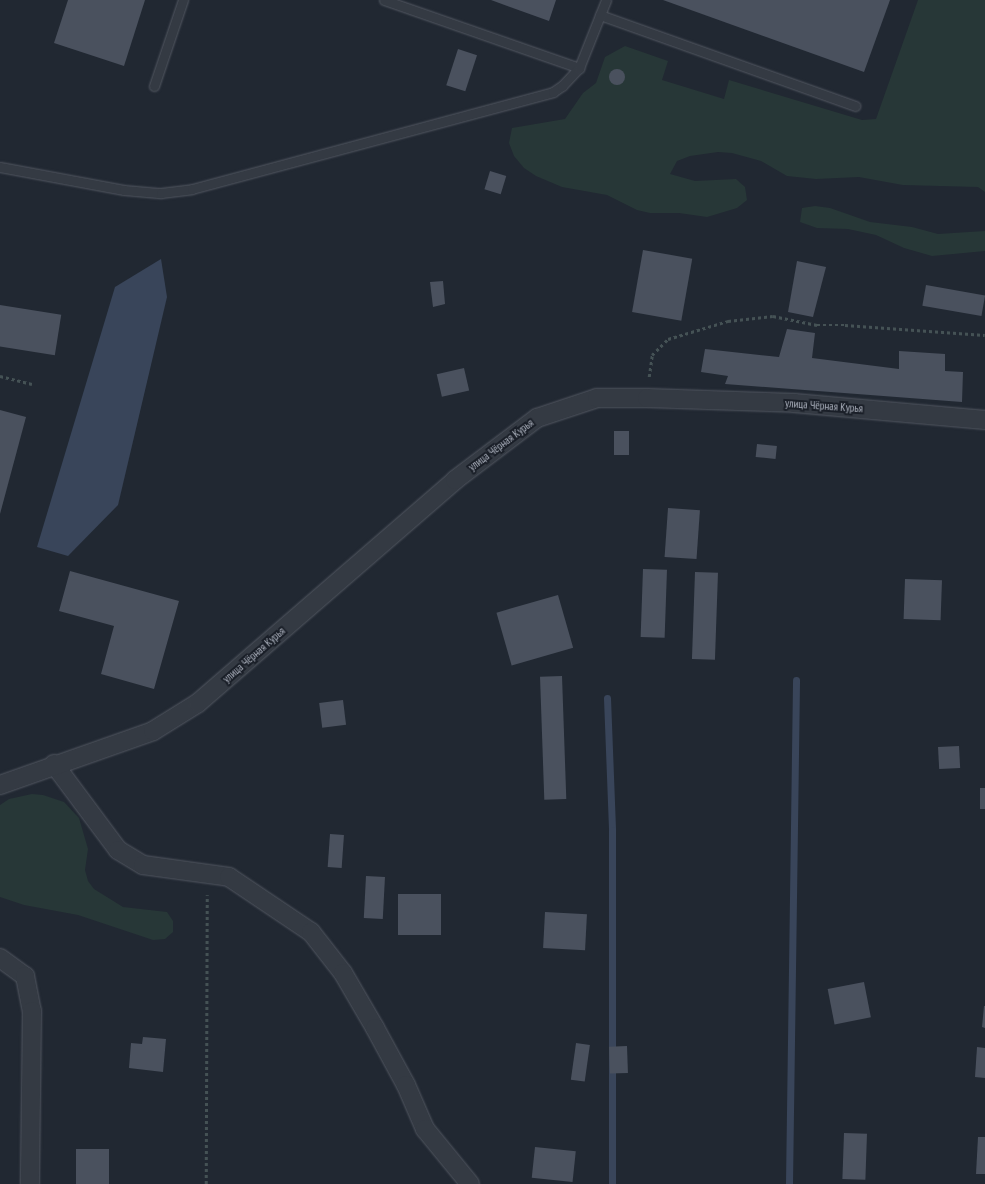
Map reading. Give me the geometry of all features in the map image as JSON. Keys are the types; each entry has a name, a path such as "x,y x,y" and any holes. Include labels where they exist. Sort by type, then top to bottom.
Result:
{"street":[{"name":"улица Чёрная Курья","path":"0,785 54,764 153,731 198,703 455,480 537,418 597,398 647,398 794,403 985,420"},
{"path":"54,764 118,850 143,865 229,878 311,932 342,973 375,1028 406,1085 425,1129 470,1184"},
{"path":"0,958 25,976 32,1010 30,1184"}],"lane":[{"path":"154,86 182,0"},
{"path":"384,0 579,68"},
{"path":"0,167 124,190 161,193 192,189 553,92 562,86 579,68 606,0"},
{"path":"600,15 855,106"}],"path":[{"path":"647,398 652,355 668,339 728,321 773,316 817,326 845,325 985,335"},
{"path":"0,376 32,384"},
{"path":"206,1184 207,874"}],"shaded area":[{"path":"918,0 985,0 985,192 978,187 903,185 859,177 816,179 787,176 761,161 732,153 718,152 690,156 677,161 670,174 695,181 736,179 745,187 747,200 737,208 707,217 679,213 650,213 637,210 607,195 562,187 536,176 524,168 514,156 509,143 512,128 565,119 583,93 596,83 605,57 625,46 668,61 662,80 724,99 729,80 862,120 876,119"},
{"path":"815,206 830,208 870,222 912,227 938,234 985,231 985,251 932,256 904,248 876,235 848,229 817,228 800,222 802,208"},
{"path":"32,794 43,795 64,802 79,818 88,849 85,870 88,881 94,889 123,907 167,912 173,921 173,932 165,939 153,940 78,915 24,905 0,897 0,805 9,799"}],"water":[{"path":"161,259 167,297 118,505 68,556 37,547 115,287"}],"building":[{"path":"68,0 145,0 124,66 54,43"},
{"path":"491,0 556,0 549,21"},
{"path":"663,0 890,0 864,72"},
{"path":"458,49 477,55 465,91 446,85"},
{"path":"614,69 620,69 625,74 623,83 620,85 614,85 609,80 609,74"},
{"path":"490,171 506,176 501,194 484,189"},
{"path":"643,250 692,259 681,321 632,312"},
{"path":"797,261 826,267 813,317 788,312"},
{"path":"443,281 445,304 433,307 430,282"},
{"path":"926,285 985,295 981,316 922,306"},
{"path":"0,305 61,315 55,355 0,347"},
{"path":"787,329 815,333 812,358 899,369 899,351 945,354 945,371 963,372 962,402 725,384 728,376 701,372 705,349 779,357"},
{"path":"464,368 469,390 442,397 437,374"},
{"path":"0,410 26,417 0,514"},
{"path":"614,431 629,431 629,455 614,455"},
{"path":"757,444 777,446 776,459 756,457"},
{"path":"668,508 700,510 697,559 665,557"},
{"path":"643,569 667,570 665,638 641,637"},
{"path":"70,571 179,601 154,689 101,674 114,626 59,611"},
{"path":"695,572 718,573 715,660 692,659"},
{"path":"905,579 942,580 941,620 904,619"},
{"path":"558,595 573,648 512,666 496,613"},
{"path":"562,676 566,799 544,800 540,677"},
{"path":"343,700 346,725 322,728 319,703"},
{"path":"959,746 960,768 939,769 938,747"},
{"path":"980,788 985,788 985,809 980,809"},
{"path":"330,834 344,835 342,868 328,867"},
{"path":"366,876 385,877 383,919 364,918"},
{"path":"398,894 441,894 441,935 398,935"},
{"path":"545,912 587,914 585,950 543,948"},
{"path":"864,982 871,1017 835,1024 828,989"},
{"path":"985,1006 985,1028 982,1027"},
{"path":"143,1037 166,1039 163,1072 129,1068 131,1043 142,1044"},
{"path":"576,1043 590,1045 585,1082 571,1080"},
{"path":"627,1046 628,1073 610,1074 609,1047"},
{"path":"977,1047 985,1048 985,1078 975,1077"},
{"path":"844,1133 867,1134 865,1180 842,1179"},
{"path":"978,1137 985,1137 985,1174 976,1174"},
{"path":"535,1147 576,1151 573,1182 532,1178"},
{"path":"76,1149 109,1149 109,1184 76,1184"}],"waterway":[{"path":"789,1184 796,680"},
{"path":"607,698 612,830 612,1184"}]}
